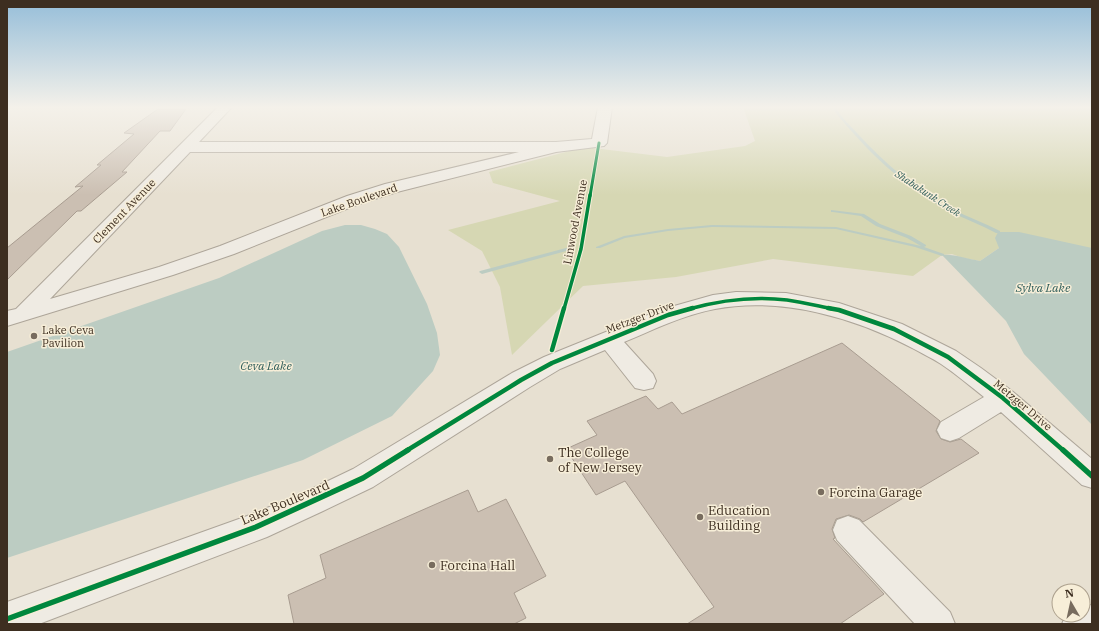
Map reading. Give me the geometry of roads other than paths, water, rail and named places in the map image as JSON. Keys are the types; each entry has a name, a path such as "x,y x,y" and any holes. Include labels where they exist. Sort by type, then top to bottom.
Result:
{"street":[{"name":"Clement Avenue","path":"14,317 197,136"},
{"path":"187,147 556,147 599,143 600,136"},
{"name":"Lake Boulevard","path":"14,317 166,271 227,250 353,200 391,188 556,147"},
{"name":"Metzger Drive","path":"552,363 608,339 668,316 713,302 736,299 786,300 840,310 894,329 948,357 1003,398 1092,476"},
{"path":"608,339 644,381"},
{"name":"Lake Boulevard","path":"7,619 256,527 313,502 363,478 521,380 552,363"},
{"path":"950,430 1003,398"},
{"path":"848,530 938,624"},
{"path":"1079,624 1092,622"}],"water":[{"name":"Ceva Lake","path":"345,225 361,225 375,229 387,234 399,247 427,304 437,333 440,355 433,371 392,416 303,460 7,558 7,352 219,278 322,231"},
{"name":"Sylva Lake","path":"998,232 1019,232 1092,248 1092,425 1024,354 1006,321 942,255 980,261 999,248 995,238"}],"waterway":[{"name":"Shabakunk Creek","path":"858,136 903,179 919,190 951,210 998,232"},
{"path":"833,211 862,215 878,225 909,237 924,246"},
{"path":"598,247 624,237 668,230 712,226 836,228 916,246 942,255"},
{"path":"482,272 568,249"}],"place":[{"name":"Lake Ceva Pavilion","path":"34,336"},
{"name":"The College of New Jersey","path":"550,459"},
{"name":"Forcina Garage","path":"821,492"},
{"name":"Education Building","path":"700,517"},
{"name":"Forcina Hall","path":"432,565"}]}
